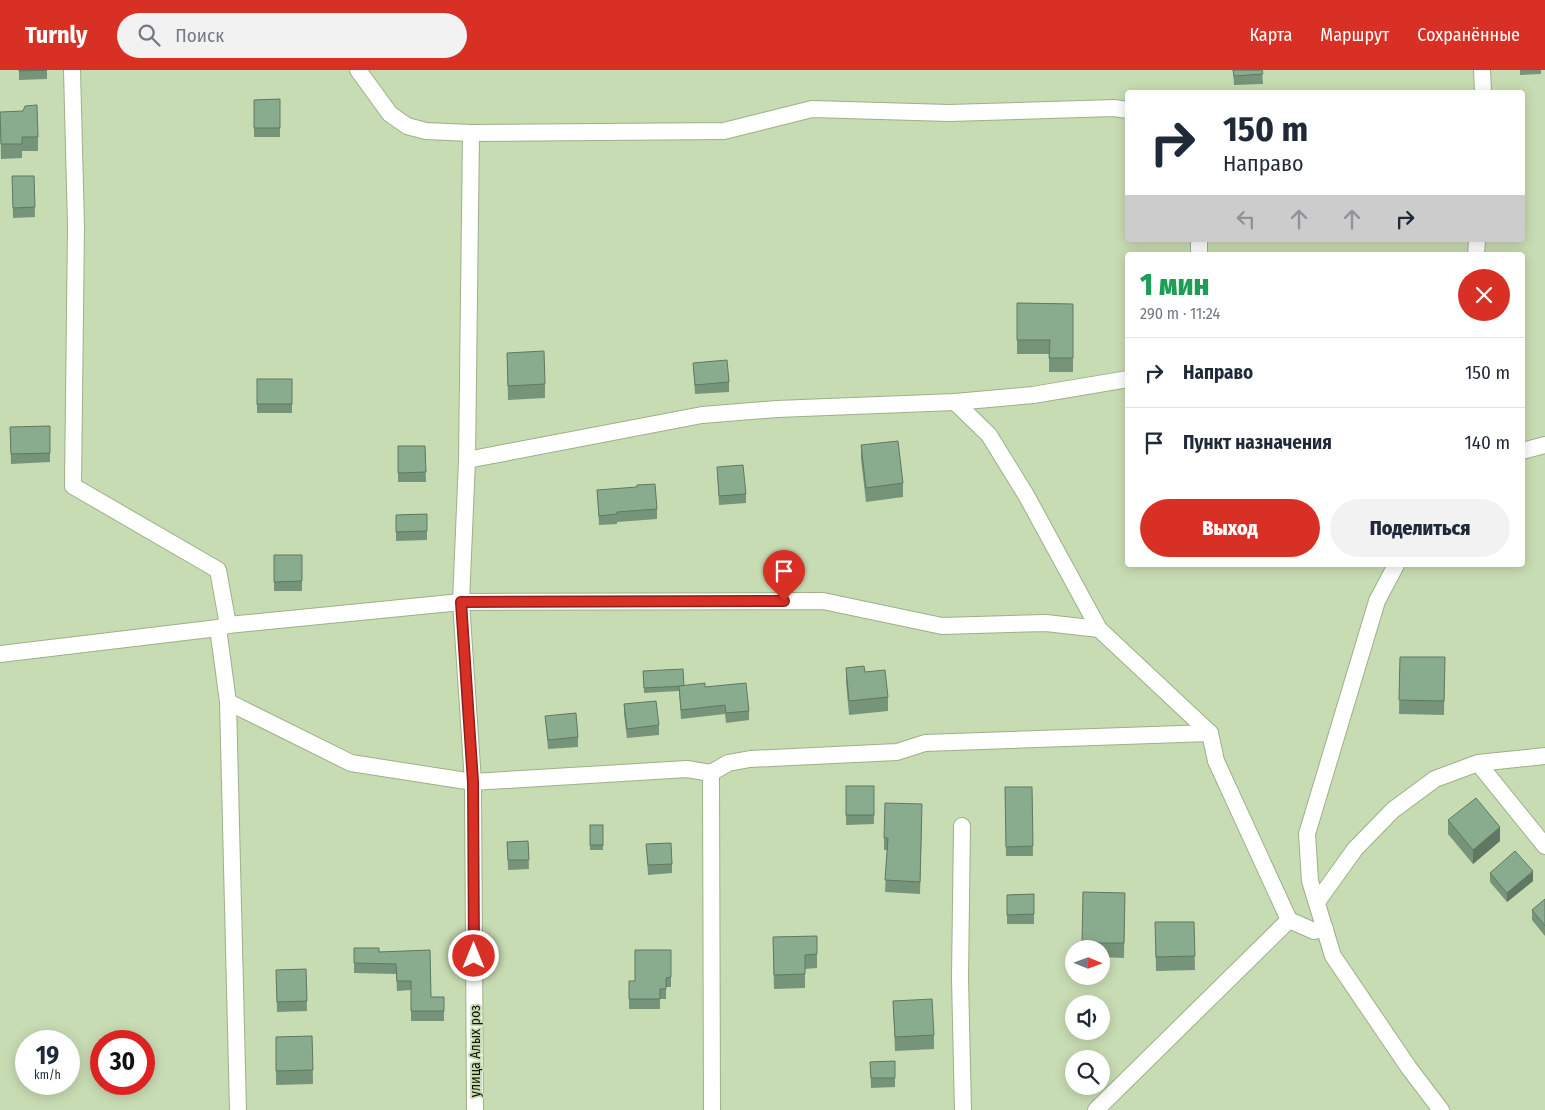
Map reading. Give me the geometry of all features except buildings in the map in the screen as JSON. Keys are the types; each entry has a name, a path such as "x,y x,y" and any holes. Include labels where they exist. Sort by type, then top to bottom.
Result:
{"street":[{"path":"72,70 76,226 73,486 218,570 228,702 238,1110"},
{"path":"358,70 390,114 406,126 426,132 724,131 812,109 949,113 1114,108 1125,110"},
{"path":"1482,70 1483,90"},
{"name":"улица Алых роз","path":"471,133 467,460 461,602 473,782 476,1110"},
{"path":"467,460 702,416 777,409 955,402 1033,395 1125,380"},
{"path":"955,402 988,435 1026,495 1099,629 1210,733 1216,761 1289,920 1314,931 1325,929"},
{"path":"1525,450 1545,445"},
{"path":"1395,567 1377,602 1307,834 1310,881 1333,956 1409,1068 1441,1110"},
{"path":"0,654 223,627 461,602 822,601 942,626 1046,623 1099,629"},
{"path":"228,702 351,763 473,782 686,769 711,773 728,763 750,759 898,752 925,743 1210,733"},
{"path":"1316,902 1354,849 1393,810 1435,778 1478,763 1545,756"},
{"path":"1478,763 1545,846"},
{"path":"711,773 712,1110"},
{"path":"962,826 960,978 963,1110"},
{"path":"1096,1110 1289,920"}],"route":[{"path":"474,956 473,782 461,602 784,601"}]}
